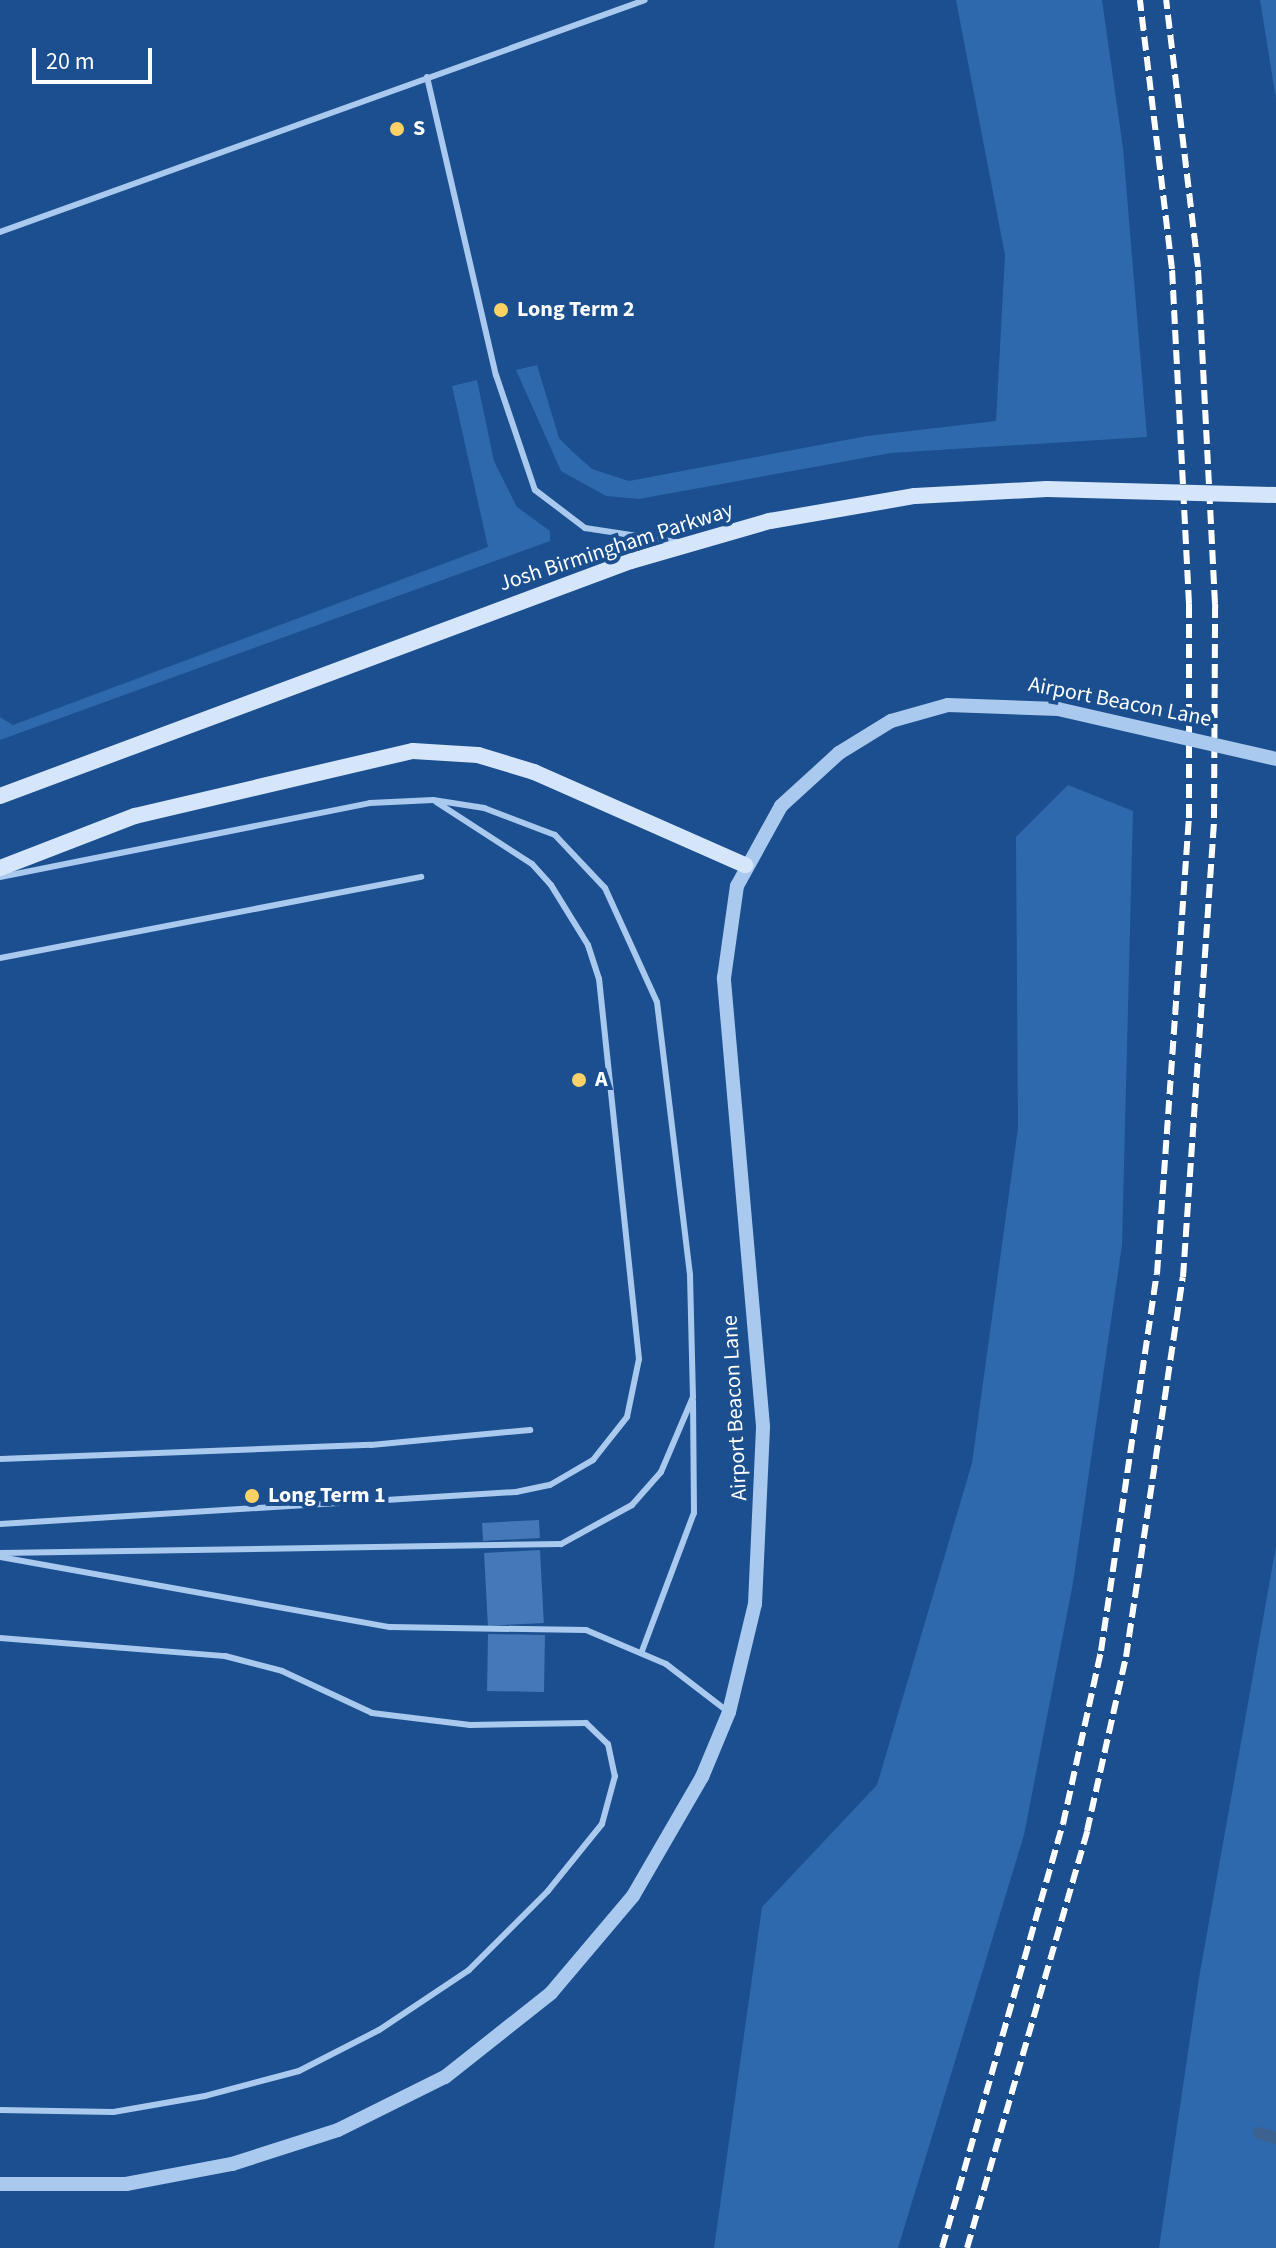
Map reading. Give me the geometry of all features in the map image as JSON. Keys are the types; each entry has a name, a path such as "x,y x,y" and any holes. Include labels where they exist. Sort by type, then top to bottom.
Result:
{"main road":[{"name":"Josh Birmingham Parkway","path":"0,796 501,607 695,542 915,496 1047,489 1276,495"},
{"path":"0,868 135,816 413,751 478,755 534,772 745,865"}],"street":[{"name":"Airport Beacon Lane","path":"0,2184 126,2184 232,2164 338,2130 445,2077 551,1993 601,1938 679,1822 729,1712 755,1604 763,1505 724,978 745,865 781,806 811,775 891,721 948,705 1058,709 1276,759"}],"lane":[{"path":"0,232 645,0"},
{"path":"427,77 496,375 535,490 585,528 695,542"},
{"path":"0,877 370,803 433,800 484,808 555,835 605,888 645,964 676,1148 693,1397 694,1513 642,1651"},
{"path":"0,1524 516,1492 550,1485 593,1460 627,1417 639,1359 614,1083 592,956 570,911 532,864 433,800"},
{"path":"0,958 421,877"},
{"path":"0,1555 561,1544 632,1505 661,1472 693,1397"},
{"path":"0,1459 371,1445 530,1430"},
{"path":"0,1555 390,1627 567,1628 642,1651 729,1712"},
{"path":"0,1638 225,1656 282,1671 372,1713 470,1725 586,1723 608,1744 615,1776 602,1824 548,1891 469,1970 379,2030 299,2071 205,2096 113,2112 0,2110"}],"shaded area":[{"path":"956,0 1102,0 1123,148 1147,437 891,453 639,499 606,496 561,471 516,370 537,365 559,438 573,452 592,469 629,481 867,436 996,421 1005,255"},
{"path":"1260,0 1276,0 1276,99"},
{"path":"477,380 494,461 517,507 550,531 550,541 0,740 0,717 13,725 488,547 452,386"},
{"path":"1068,785 1133,811 1122,1245 1073,1583 1024,1835 898,2248 714,2248 762,1907 877,1785 972,1463 1018,1128 1016,837"},
{"path":"1276,1546 1276,2248 1159,2248 1199,1978"}],"building":[{"path":"539,1520 540,1538 483,1541 482,1523"},
{"path":"540,1550 544,1623 488,1626 484,1553"},
{"path":"488,1634 545,1635 544,1692 487,1691"}],"waterway":[{"path":"1259,2133 1276,2138"}],"railway":[{"path":"942,2248 1063,1824 1101,1651 1157,1274 1189,818 1189,604 1172,269 1140,0"},
{"path":"967,2248 1087,1831 1126,1657 1183,1277 1214,818 1215,604 1198,267 1166,0"}],"place":[{"name":"S","path":"397,129"},
{"name":"Long Term 2","path":"501,310"},
{"name":"A","path":"579,1080"},
{"name":"Long Term 1","path":"252,1496"}]}
